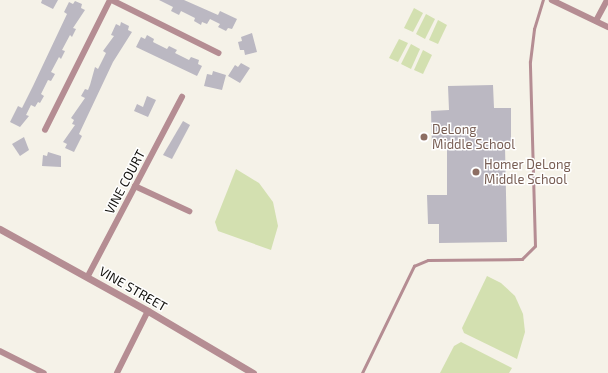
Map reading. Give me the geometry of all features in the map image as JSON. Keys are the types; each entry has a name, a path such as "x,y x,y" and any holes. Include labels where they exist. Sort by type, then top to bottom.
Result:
{"street":[{"path":"44,130 111,0 219,53"},
{"path":"552,0 608,27"},
{"path":"596,21 607,0"},
{"name":"VINE COURT","path":"88,276 182,97"},
{"path":"136,186 189,211"},
{"name":"VINE STREET","path":"0,229 88,276 253,373"},
{"path":"117,373 148,311"},
{"path":"0,351 44,373"}],"lane":[{"path":"362,373 414,266 428,260 522,258 535,246 530,62 534,29 543,0"}],"green space":[{"path":"414,8 423,13 413,32 404,28"},
{"path":"426,14 435,19 425,39 416,34"},
{"path":"438,20 447,25 438,44 429,40"},
{"path":"399,39 408,43 398,62 389,58"},
{"path":"411,44 420,49 411,69 401,64"},
{"path":"423,50 432,55 423,74 414,70"},
{"path":"236,169 259,183 273,202 278,226 271,250 218,231 215,222"},
{"path":"487,276 501,283 515,296 523,314 525,332 517,359 464,333 462,328"},
{"path":"461,342 512,368 509,373 440,373 454,346"}],"building":[{"path":"42,0 58,0 53,9 41,3"},
{"path":"159,0 184,0 218,15 220,11 237,19 232,29 228,28 226,31 218,27 220,24 210,19 207,24 202,22 201,25 194,21 195,18 181,11 179,15 171,11 173,7"},
{"path":"75,1 82,4 81,8 85,10 73,28 76,29 72,37 70,35 62,50 65,51 61,59 59,57 51,72 55,74 51,81 48,80 41,94 44,96 40,103 38,102 35,107 31,105 26,115 29,116 20,127 10,122 18,106 22,108 33,86 67,14 64,12 69,2 73,4"},
{"path":"121,22 129,26 128,30 132,32 113,62 79,134 82,136 74,152 65,148 67,144 63,142 75,125 72,124 74,120 71,118 85,98 81,96 85,89 88,90 95,67 98,69 106,53 103,51 114,36 111,35 116,24 120,26"},
{"path":"252,33 257,52 245,55 244,50 240,50 238,42 242,41 241,37"},
{"path":"147,35 154,39 153,42 167,49 169,46 177,50 175,53 189,60 191,57 199,60 198,64 202,66 197,76 136,47 141,37 145,39"},
{"path":"241,63 250,68 240,83 228,76 235,65 238,67"},
{"path":"213,71 226,75 222,90 204,86 207,74 212,75"},
{"name":"Homer DeLong Middle School","path":"493,85 494,108 511,108 511,146 505,146 507,242 439,243 439,224 428,224 427,195 447,195 447,148 432,148 431,111 449,110 448,86"},
{"path":"147,96 156,100 148,117 134,111 137,104 143,107"},
{"path":"183,121 190,125 172,159 163,155"},
{"path":"24,137 29,150 20,156 12,144"},
{"path":"48,152 61,156 61,167 42,166 43,155 47,156"}],"place":[{"name":"DeLong Middle School","path":"424,137"},
{"name":"Homer DeLong Middle School","path":"476,172"}]}
